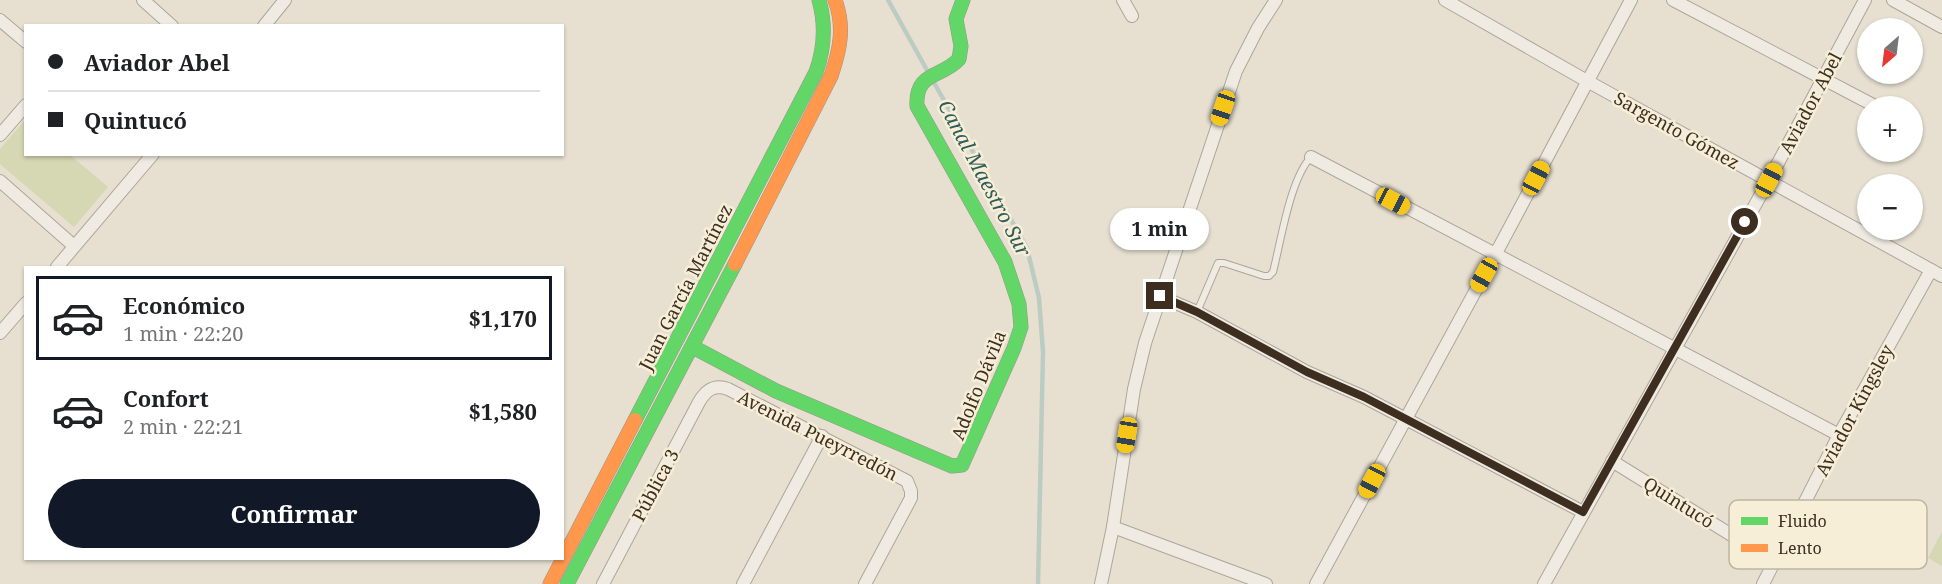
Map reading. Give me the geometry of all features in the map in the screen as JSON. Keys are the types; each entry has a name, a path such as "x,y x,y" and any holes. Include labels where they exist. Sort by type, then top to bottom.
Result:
{"main road":[{"name":"Juan García Martínez","path":"564,557 816,72 824,48 825,32 825,19 819,0"},
{"name":"Juan García Martínez","path":"567,584 693,347 831,76 839,54 842,30 841,17 835,0"},
{"name":"Adolfo Dávila","path":"693,347 776,391 816,409 952,466 963,465 1021,327 1019,304 1005,262 917,106 915,95 925,80 956,63 961,57 962,49 956,20 963,0"},
{"name":"Juan García Martínez","path":"550,584 562,560"}],"street":[{"path":"143,0 170,24"},
{"path":"266,24 285,0"},
{"path":"1123,0 1132,16"},
{"path":"1101,584 1113,527 1134,389 1145,343 1236,71 1258,28 1276,0"},
{"name":"Sargento Gómez","path":"1445,0 1587,81 1937,273"},
{"path":"1316,584 1631,0"},
{"path":"1672,0 1857,97"},
{"name":"Aviador Abel","path":"1544,584 1769,180 1865,0"},
{"path":"1893,0 1942,27"},
{"path":"0,21 24,40"},
{"path":"0,135 24,107"},
{"path":"58,266 151,156"},
{"path":"1311,157 1839,435"},
{"path":"0,181 74,246"},
{"name":"Aviador Kingsley","path":"1806,500 1839,435 1937,273"},
{"path":"1160,296 1197,312 1307,372 1364,397 1583,512"},
{"path":"1,330 24,305"},
{"name":"Avenida Pueyrredón","path":"711,388 728,389 904,478 910,485 910,498 864,584"},
{"name":"Pública 3","path":"603,584 699,402 711,388"},
{"path":"743,584 822,436"},
{"name":"Quintucó","path":"1612,461 1729,533"},
{"path":"1113,527 1266,584"},
{"name":"Aviador Kingsley","path":"1763,584 1771,569"}],"lane":[{"path":"1197,312 1218,263 1264,276 1269,276 1273,272 1295,186 1305,163 1311,157"}],"green space":[{"path":"24,121 24,156 71,156 108,187 74,227 0,164 0,149"},
{"path":"1942,532 1942,566 1928,558"}],"waterway":[{"name":"Canal Maestro Sur","path":"888,0 928,72"},
{"name":"Canal Maestro Sur","path":"932,79 1027,248 1039,298 1043,352 1038,584"}],"traffic: fast":[{"path":"635,420 816,72 824,36 819,0"},
{"path":"693,347 776,391 952,466 962,465 1014,348 1021,327 1019,304 1005,262 917,106 920,87 925,81 959,59 961,46 956,19 963,0"},
{"path":"567,584 735,264"}],"traffic: slow":[{"path":"735,264 831,76 837,57 841,29 835,0"},
{"path":"564,557 635,420"},
{"path":"550,584 562,560"}],"route":[{"path":"1160,296 1197,312 1307,372 1364,397 1583,512 1745,222"}]}
